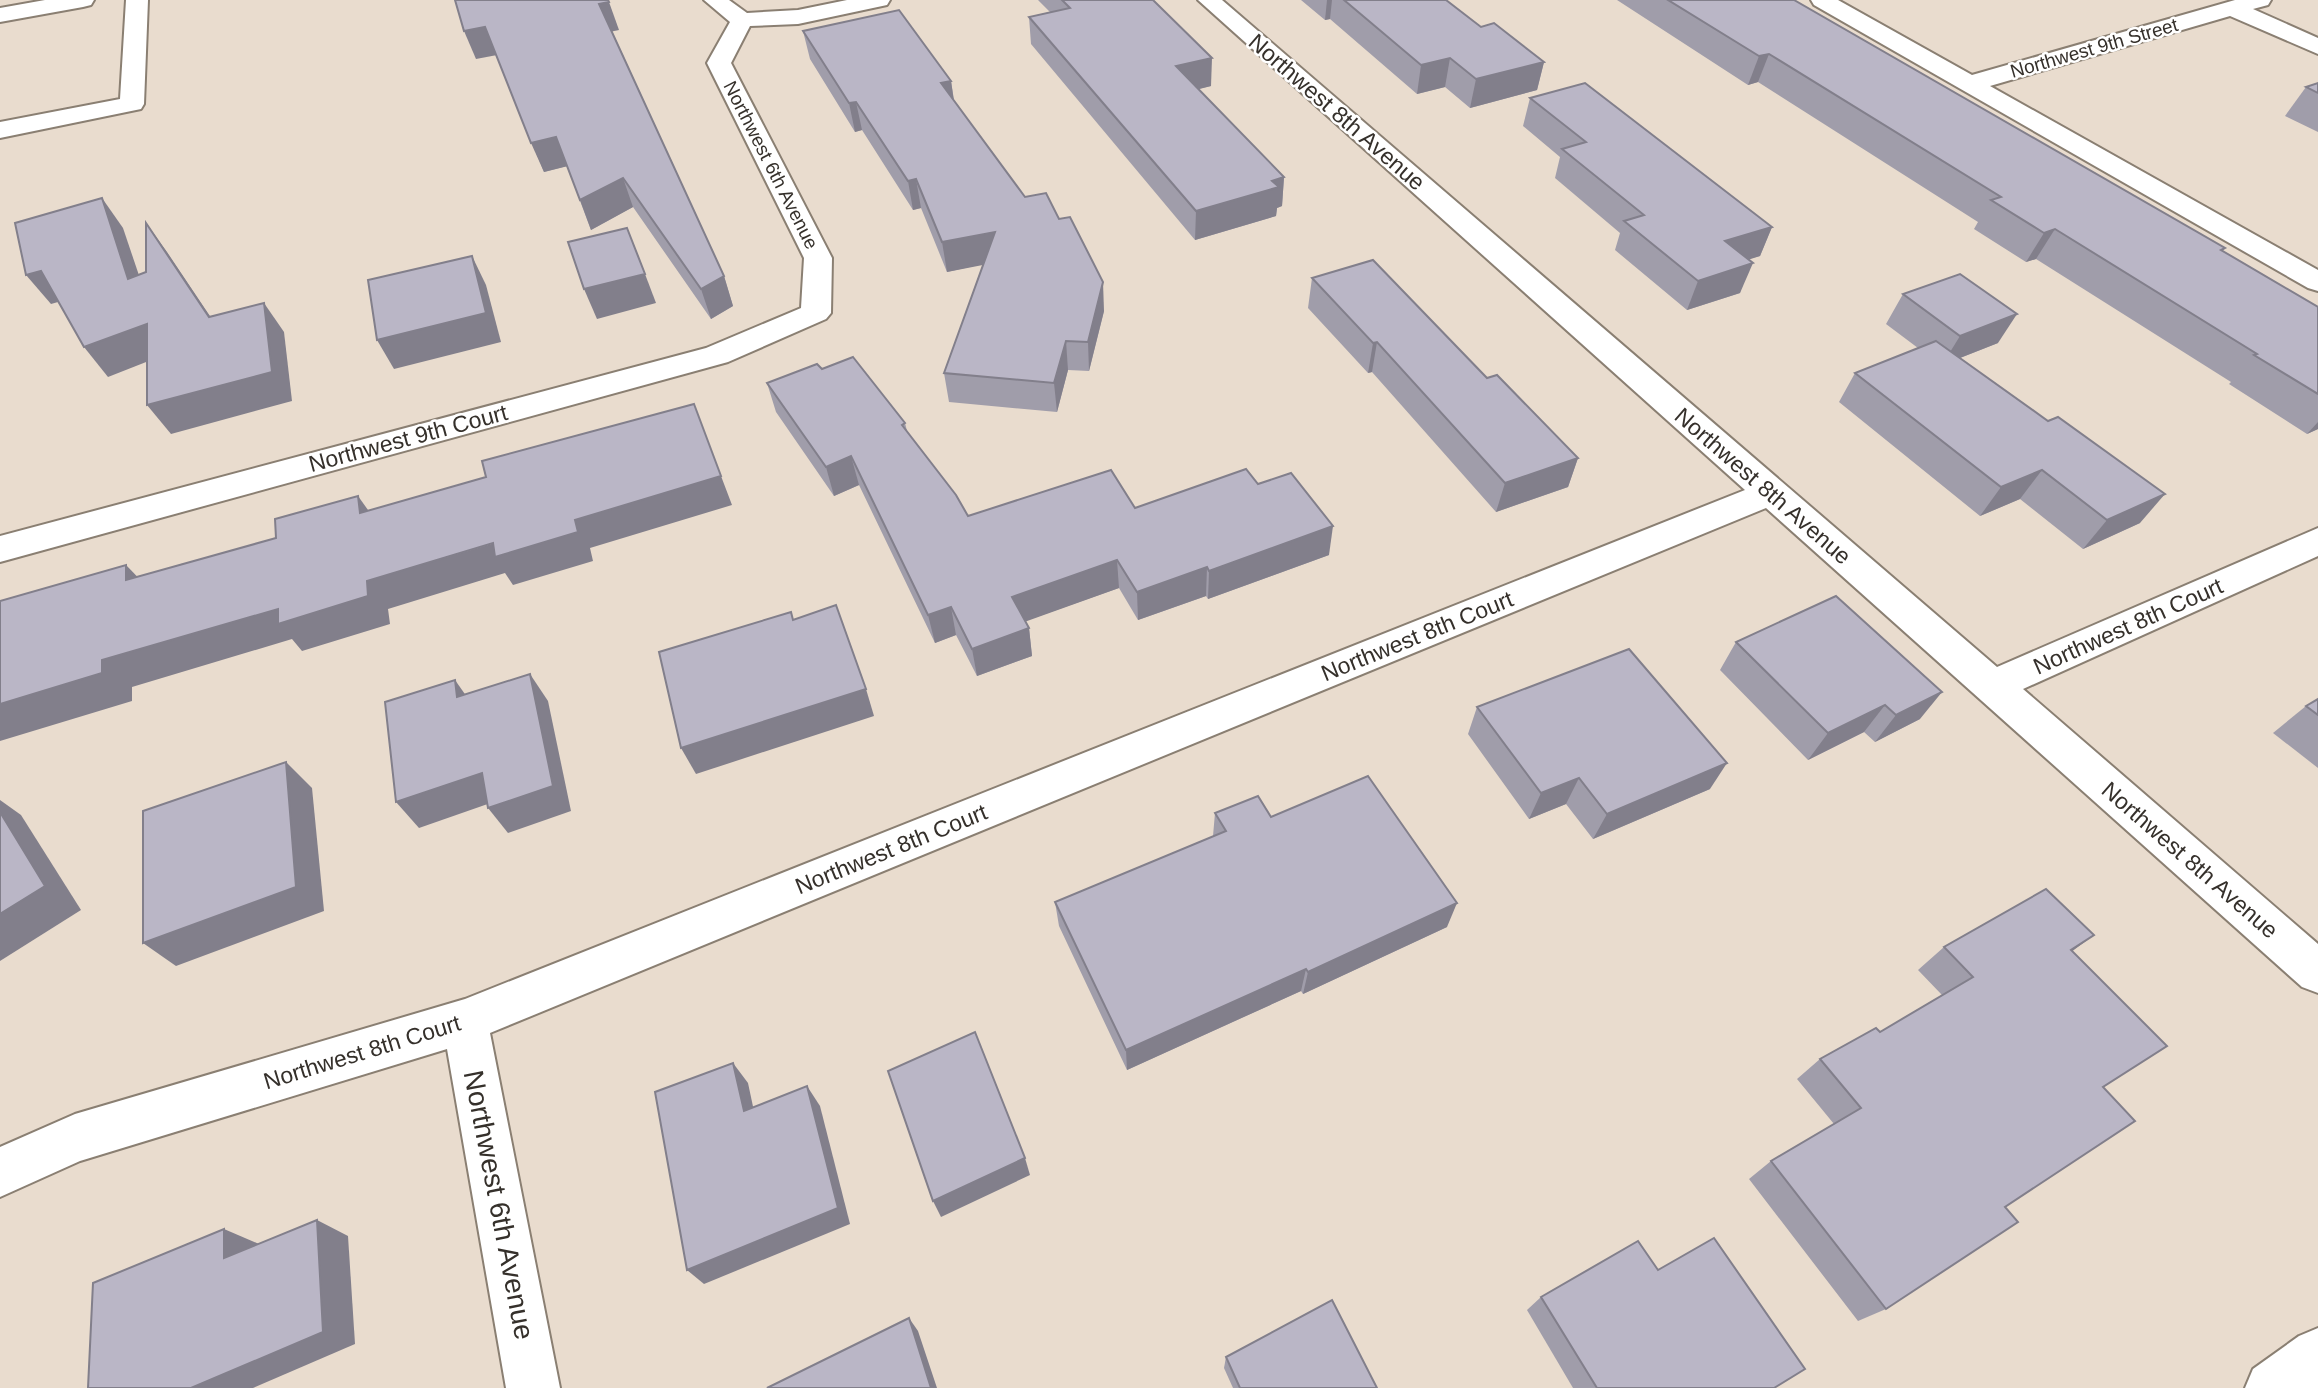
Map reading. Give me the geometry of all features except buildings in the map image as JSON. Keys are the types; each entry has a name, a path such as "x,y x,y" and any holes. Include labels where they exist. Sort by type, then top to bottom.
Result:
{"street":[{"path":"0,15 83,0"},
{"path":"0,130 132,104 137,0"},
{"path":"715,0 742,20 798,17 879,0"},
{"name":"Northwest 8th Avenue","path":"1209,0 2318,972"},
{"path":"1822,0 2318,282"},
{"name":"Northwest 9th Street","path":"1969,84 2260,0"},
{"path":"2232,8 2318,47"},
{"name":"Northwest 6th Avenue","path":"742,20 719,63 818,258 816,313 811,314"},
{"name":"Northwest 9th Court","path":"0,549 716,355 811,314"},
{"name":"Northwest 8th Court","path":"0,1172 75,1138 465,1021 1771,493"},
{"name":"Northwest 8th Court","path":"1991,687 2318,541"},
{"name":"Northwest 6th Avenue","path":"465,1021 533,1388"},
{"path":"2272,1388 2318,1355"}]}
